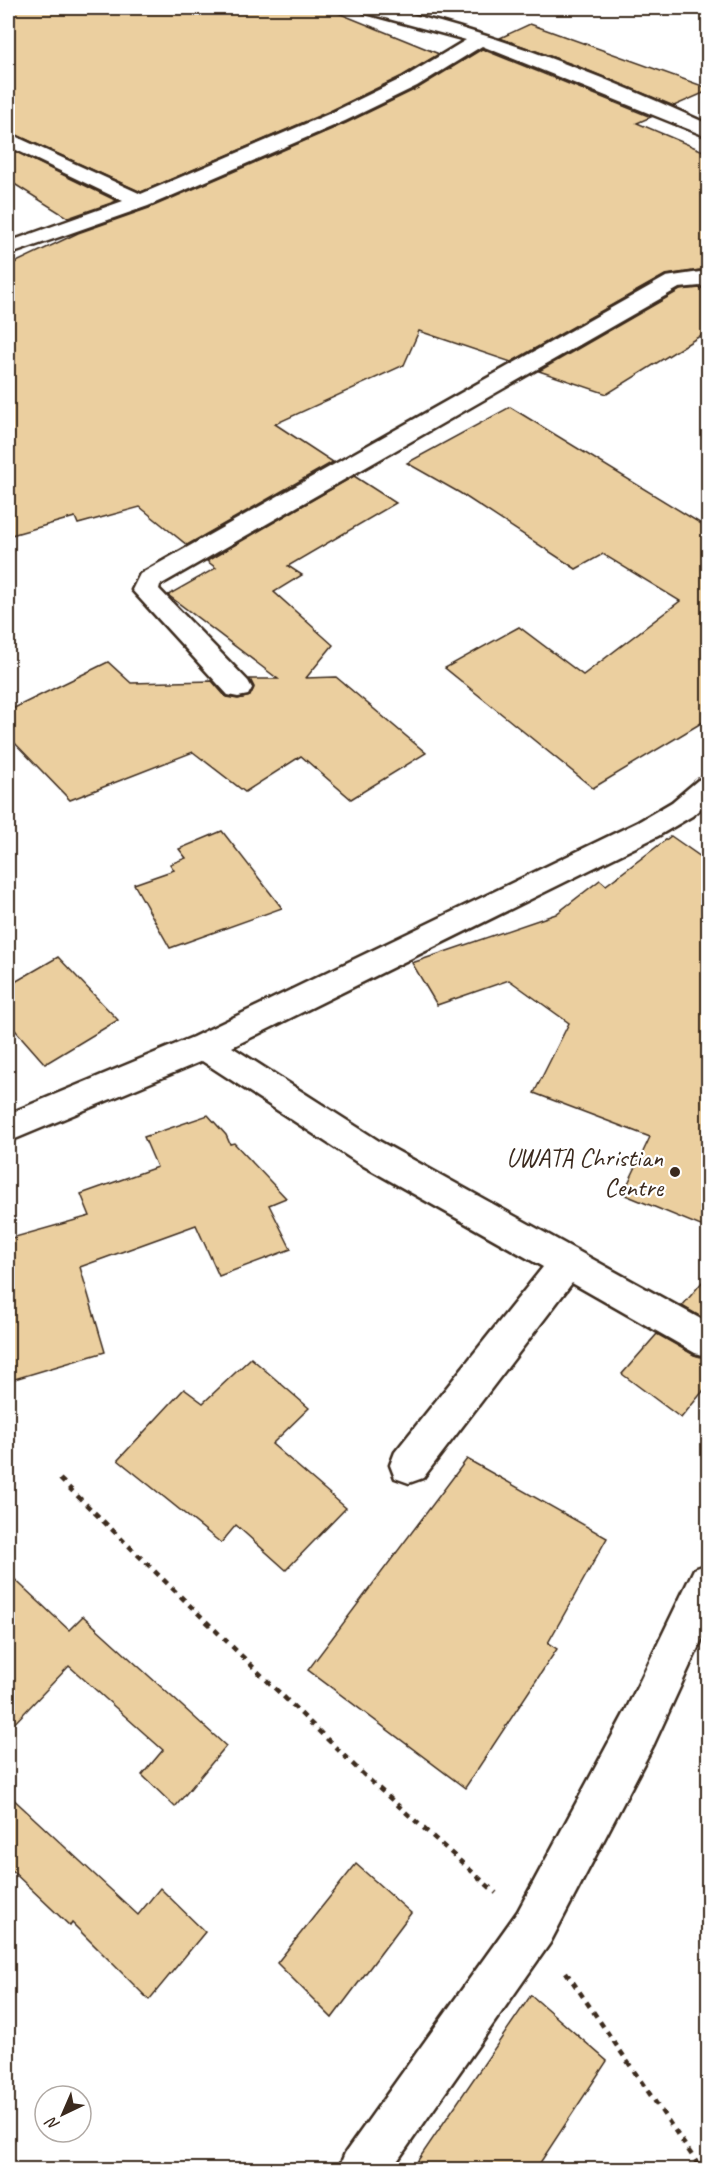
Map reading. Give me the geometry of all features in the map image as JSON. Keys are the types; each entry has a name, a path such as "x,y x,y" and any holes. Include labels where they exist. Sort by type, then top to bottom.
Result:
{"street":[{"path":"369,8 481,39 662,110 708,131"},
{"path":"402,17 422,8"},
{"path":"8,249 141,202 338,117 410,82 481,39"},
{"path":"8,139 141,202"},
{"path":"238,688 145,590 148,580 674,282 700,279 708,281"},
{"path":"8,1128 204,1046 648,829 682,809 708,788"},
{"path":"204,1046 368,1151 708,1341"},
{"path":"409,1464 568,1262"},
{"path":"362,2169 534,1927 639,1729 708,1582"}],"path":[{"path":"60,1479 363,1774 534,1927 702,2169"}],"building":[{"path":"8,8 326,8 439,54 402,76 330,111 141,192 8,131"},
{"path":"530,24 708,88 708,91 674,106 577,66 500,38"},
{"path":"482,49 651,117 637,123 708,153 708,273 700,270 665,275 511,362 419,331 404,365 275,424 333,462 187,545 140,507 78,524 75,517 8,536 8,266 78,233 149,208 346,123 418,88"},
{"path":"8,148 117,201 68,218 8,180"},
{"path":"708,289 708,331 607,394 539,371 680,290"},
{"path":"510,407 708,528 708,719 593,788 445,668 519,627 583,675 680,601 603,554 576,569 460,493 407,463"},
{"path":"354,476 396,503 288,566 302,575 274,592 333,645 306,678 336,677 426,753 351,799 301,756 245,792 193,752 70,800 8,736 8,711 108,662 131,683 212,681 226,697 238,699 250,696 254,687 250,679 278,679 168,595 216,568 207,561"},
{"path":"222,831 282,908 170,948 134,884 174,870 170,864 186,858 179,849"},
{"path":"671,836 708,862 708,1229 623,1194 650,1137 534,1093 569,1023 509,980 437,1005 412,963 556,914 600,880 606,885"},
{"path":"58,957 118,1020 45,1064 8,1022 8,986"},
{"path":"208,1115 226,1135 230,1144 234,1143 286,1198 269,1205 291,1249 219,1276 196,1225 80,1267 105,1352 8,1381 8,1239 90,1216 81,1194 157,1167 144,1137"},
{"path":"708,1275 708,1321 682,1306"},
{"path":"657,1334 694,1355 708,1359 708,1385 681,1418 622,1374"},
{"path":"251,1358 309,1408 272,1444 346,1508 286,1570 236,1525 221,1543 118,1460 184,1389 203,1403"},
{"path":"467,1459 607,1538 548,1643 557,1649 465,1788 308,1670"},
{"path":"8,1573 69,1630 83,1616 226,1746 175,1807 142,1775 163,1750 69,1666 8,1730"},
{"path":"8,1794 138,1915 160,1888 205,1932 149,2000 72,1923 70,1926 8,1867"},
{"path":"356,1864 411,1913 332,2018 277,1963"},
{"path":"531,1995 607,2061 536,2169 412,2169"}],"place":[{"name":"UWATA Christian Centre","path":"675,1172"}]}
